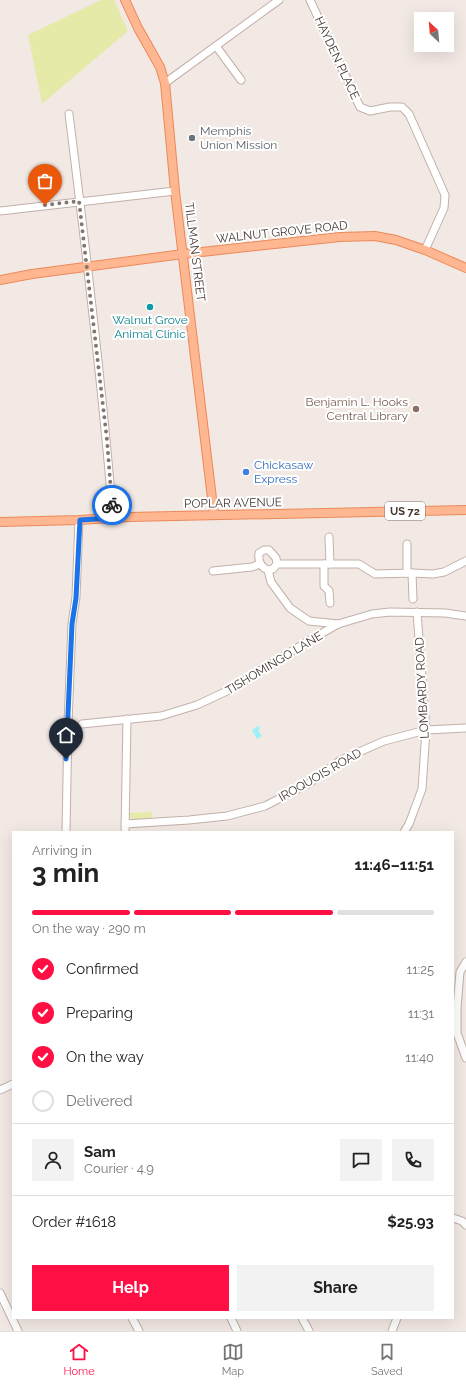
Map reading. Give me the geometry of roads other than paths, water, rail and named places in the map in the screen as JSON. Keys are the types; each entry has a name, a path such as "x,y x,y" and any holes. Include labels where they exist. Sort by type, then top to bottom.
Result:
{"main road":[{"name":"TILLMAN STREET","path":"125,0 138,28 160,66 165,83 175,191 214,515"},
{"name":"WALNUT GROVE ROAD","path":"0,280 87,266 183,254 340,237 376,236 396,240 425,250 466,268"},
{"name":"POPLAR AVENUE","path":"0,522 214,515 466,510"}],"street":[{"path":"165,83 279,0"},
{"name":"HAYDEN PLACE","path":"310,0 360,107 370,111 390,107 402,107 409,114 445,195 444,208 425,250"},
{"path":"216,46 241,80"},
{"path":"69,114 107,440 113,518"},
{"path":"0,211 175,191"},
{"path":"66,831 66,771 72,624 76,598 80,520"},
{"path":"329,537 324,586 329,592 330,602"},
{"path":"407,544 413,599"},
{"path":"268,570 264,569 260,564 258,558 259,552 270,550 276,558 277,564"},
{"path":"268,570 277,564 359,564 375,574 433,574 444,572 466,562"},
{"path":"213,571 252,567 260,564"},
{"path":"268,570 271,582 290,608 309,621 338,624"},
{"name":"TISHOMINGO LANE","path":"82,724 169,714 208,701 338,624 372,614 417,612 445,613 466,616"},
{"name":"LOMBARDY ROAD","path":"405,831 409,824 422,789 426,730 417,612"},
{"path":"125,831 128,719"},
{"name":"IROQUOIS ROAD","path":"125,824 227,816 265,806 308,784 341,760 384,740 426,730 466,728"},
{"path":"466,962 460,972 457,1008 457,1032 466,1058"},
{"path":"454,975 460,972"},
{"path":"0,1090 12,1084"},
{"path":"454,1218 466,1225"},
{"path":"0,1293 12,1318"},
{"path":"12,1319 18,1331"},
{"path":"134,1319 138,1331"},
{"path":"231,1319 237,1331"},
{"path":"303,1319 309,1331"},
{"path":"392,1331 397,1319"}],"water":[{"path":"258,726 260,728 258,730 262,736 257,739 252,730"}],"place":[{"name":"Memphis Union Mission","path":"192,138"},
{"name":"Walnut Grove Animal Clinic","path":"150,307"},
{"name":"Benjamin L. Hooks Central Library","path":"416,409"},
{"name":"Chickasaw Express","path":"246,472"}]}
